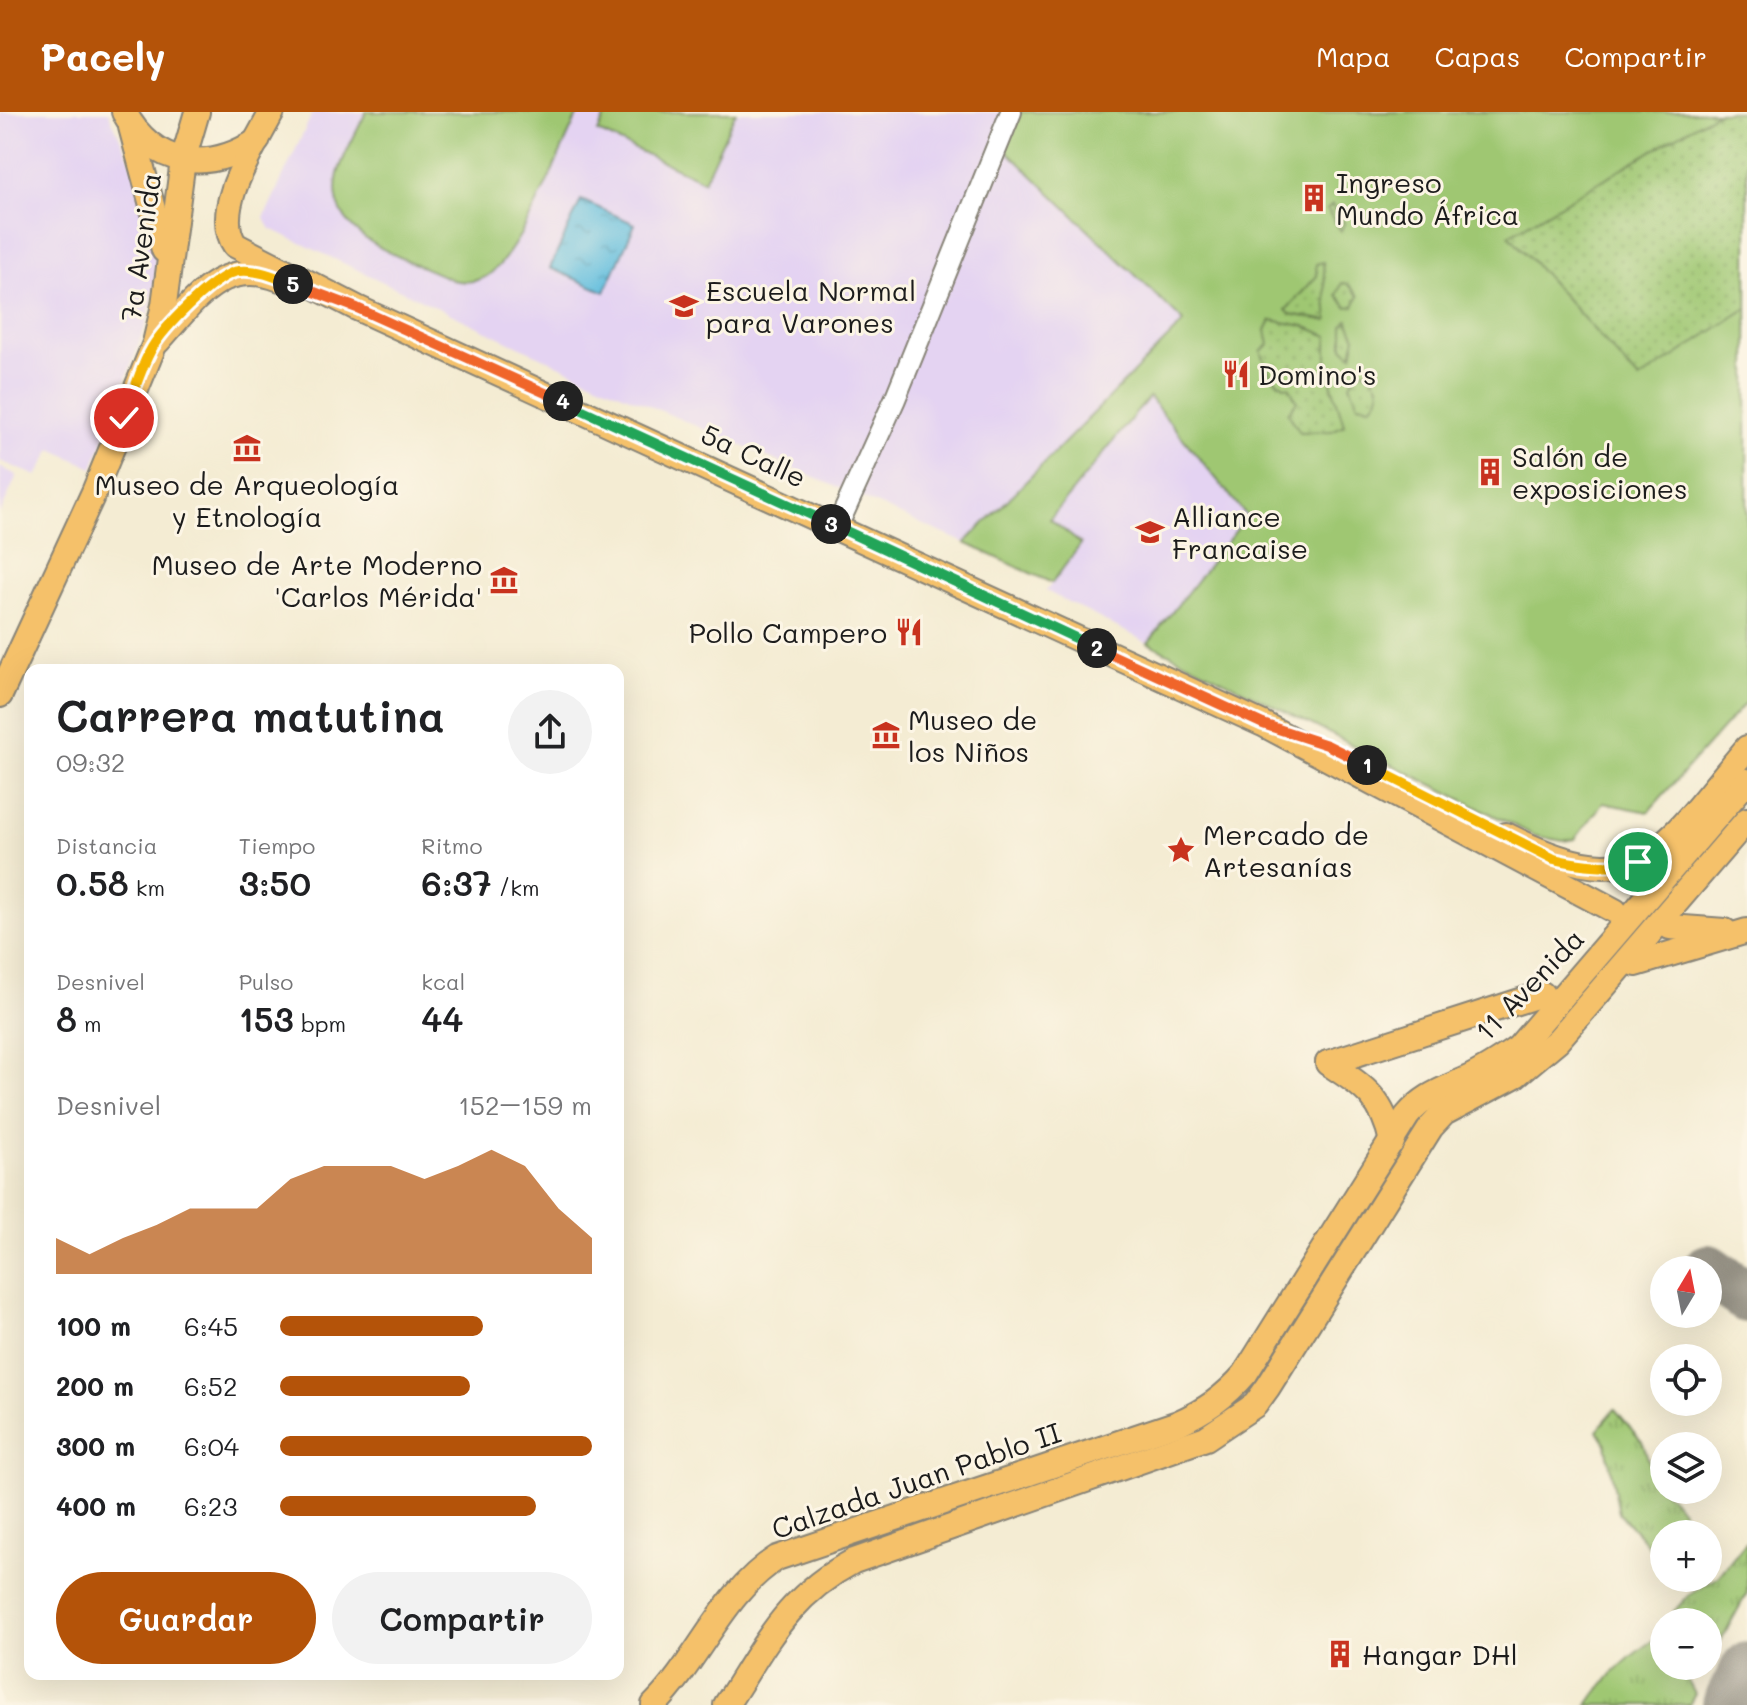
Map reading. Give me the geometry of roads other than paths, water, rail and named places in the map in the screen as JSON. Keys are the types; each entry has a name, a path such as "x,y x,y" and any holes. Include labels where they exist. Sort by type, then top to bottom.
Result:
{"main road":[{"name":"7a Avenida","path":"0,695 94,492 155,343 183,160 197,112"},
{"path":"126,116 152,146 183,160 209,162 235,155 257,141 272,112"},
{"path":"126,116 168,266"},
{"name":"5a Calle","path":"257,141 231,198 225,219 226,233 235,245 357,308 1263,724 1615,911"},
{"path":"155,343 196,299 225,275 239,271 267,274 357,308"},
{"path":"1263,724 1327,745 1523,844 1582,866 1611,867 1638,862 1656,850 1747,748"},
{"name":"11 Avenida","path":"1245,1374 1420,1100 1493,1065 1518,1048 1747,781"},
{"name":"11 Avenida","path":"1255,1405 1431,1127 1444,1113 1516,1075 1558,1040 1747,820"},
{"path":"1670,927 1745,931"},
{"path":"1636,964 1745,931"},
{"path":"1392,1142 1387,1117 1374,1097 1328,1063 1542,994"},
{"name":"Calzada Juan Pablo II","path":"654,1705 679,1680 742,1586 777,1558 1178,1423 1205,1411 1245,1374"},
{"name":"Calzada Juan Pablo II","path":"726,1705 784,1615 800,1596 836,1570 854,1561 1206,1438 1255,1405"}],"street":[{"path":"837,527 900,385 1011,112"}],"water":[{"path":"581,200 635,224 605,292 550,268"}],"place":[{"name":"Ingreso Mundo África","path":"1314,198"},
{"name":"Escuela Normal para Varones","path":"684,306"},
{"name":"Domino's","path":"1236,374"},
{"name":"Museo de Arqueología y Etnología","path":"247,448"},
{"name":"Salón de exposiciones","path":"1490,472"},
{"name":"Alliance Francaise","path":"1150,532"},
{"name":"Museo de Arte Moderno 'Carlos Mérida'","path":"504,580"},
{"name":"Pollo Campero","path":"909,632"},
{"name":"Museo de los Niños","path":"886,735"},
{"name":"Mercado de Artesanías","path":"1181,850"},
{"name":"Hangar DHl","path":"1340,1654"}]}
